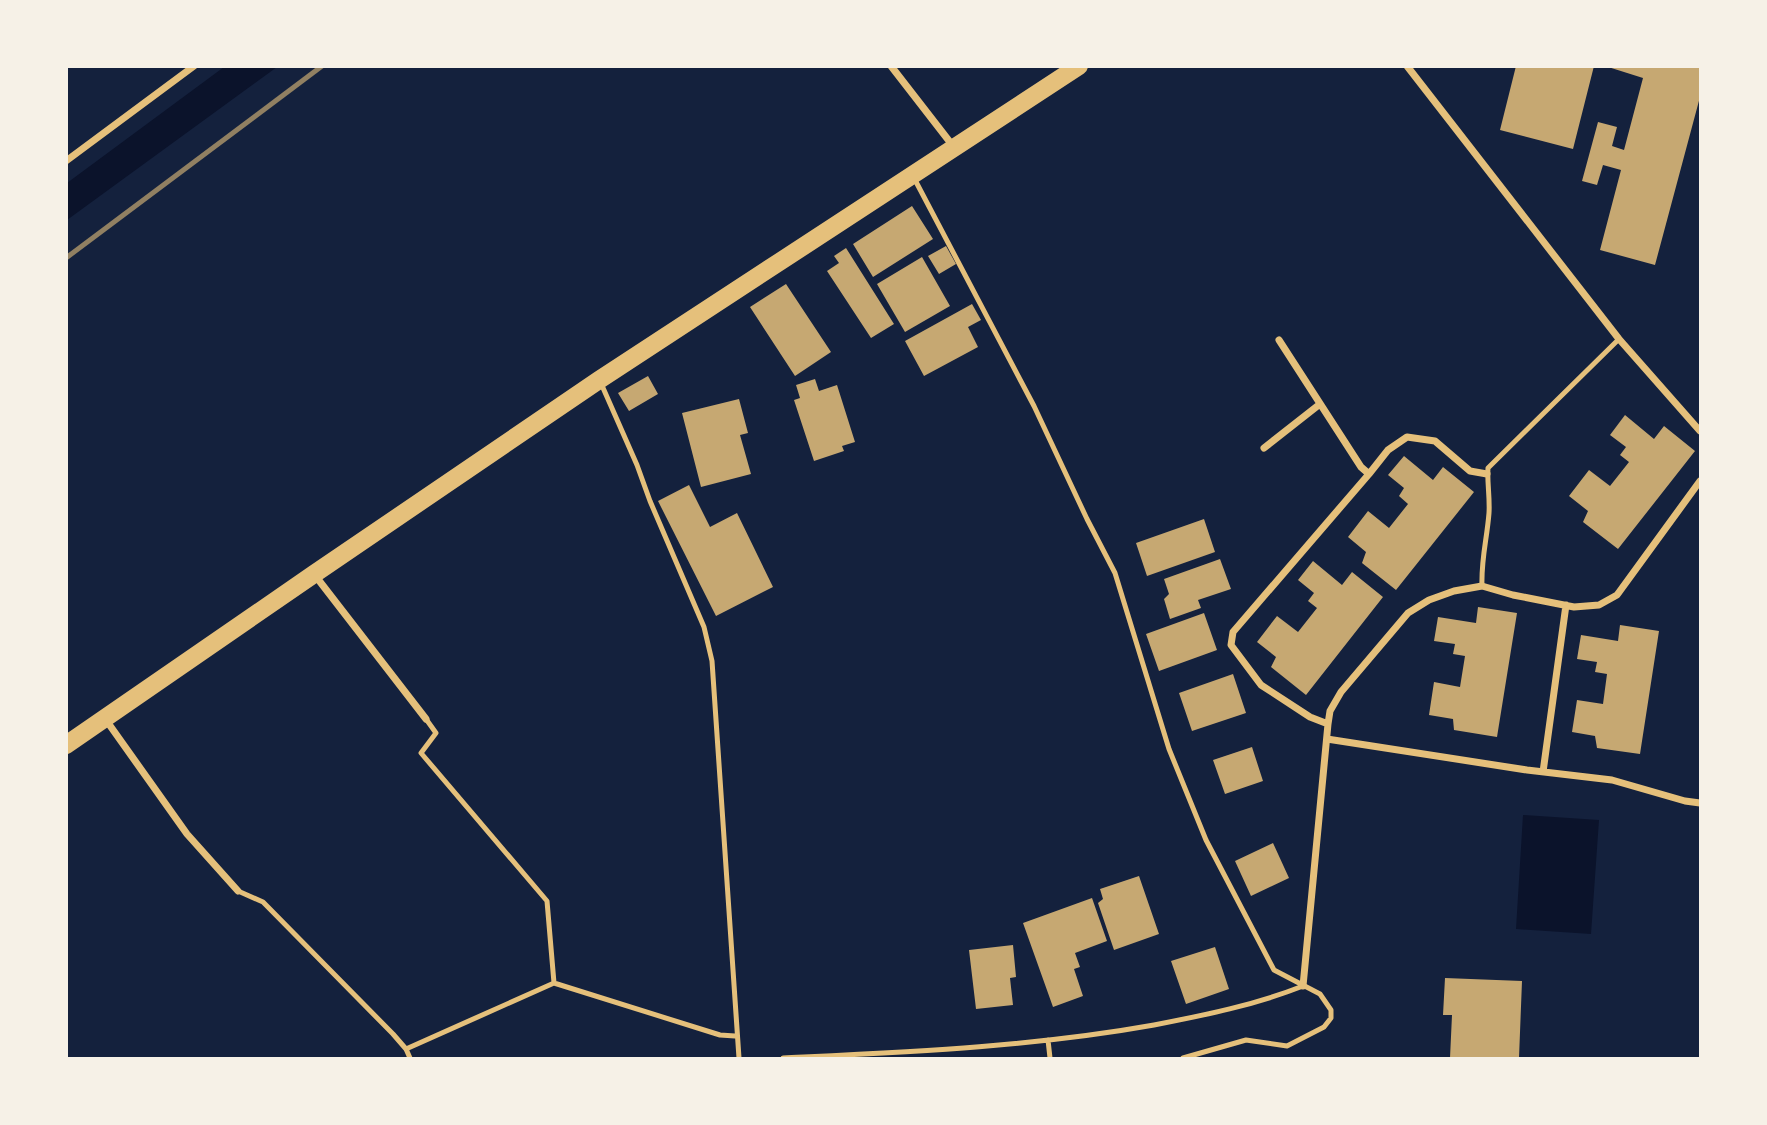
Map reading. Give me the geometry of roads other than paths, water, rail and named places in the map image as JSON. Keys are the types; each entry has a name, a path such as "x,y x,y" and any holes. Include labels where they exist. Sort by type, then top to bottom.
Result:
{"main road":[{"path":"66,746 599,380 1079,66"}],"street":[{"path":"66,160 194,66"},
{"path":"891,66 955,149"},
{"path":"1407,66 1619,339 1700,430"},
{"path":"1279,340 1361,467 1370,474"},
{"path":"1264,447 1320,404"},
{"path":"1328,723 1310,717 1261,685 1231,645 1233,632 1388,450 1406,437 1434,441 1471,471 1487,474"},
{"path":"1303,986 1326,738 1330,711 1341,692 1408,613 1429,600 1454,591 1482,586 1566,605 1599,605 1617,595 1700,481"},
{"path":"314,574 426,719"},
{"path":"1542,772 1566,605"},
{"path":"106,719 187,834 238,891"},
{"path":"1326,738 1542,772 1612,780 1700,803"}],"lane":[{"path":"912,175 1034,406 1115,573 1169,749 1206,840 1274,970 1320,993 1331,1010 1331,1018 1319,1032 1287,1046 1246,1040 1183,1059"},
{"path":"1482,586 1481,561 1489,517 1488,468 1619,339"},
{"path":"599,380 638,465 650,501 704,627 712,661 738,1059"},
{"path":"426,719 436,733 421,753 547,901 554,983"},
{"path":"238,891 263,902 394,1034 410,1059"},
{"path":"406,1049 554,983 720,1035 735,1036"},
{"path":"783,1059 961,1049 1106,1034 1267,1000 1303,986"},
{"path":"1048,1040 1050,1059"},
{"path":"961,1049 961,1059"}],"water":[{"path":"224,67 277,67 67,220 67,183"},
{"path":"1523,815 1599,820 1591,934 1516,929"}],"railway":[{"path":"66,258 322,66"}]}
